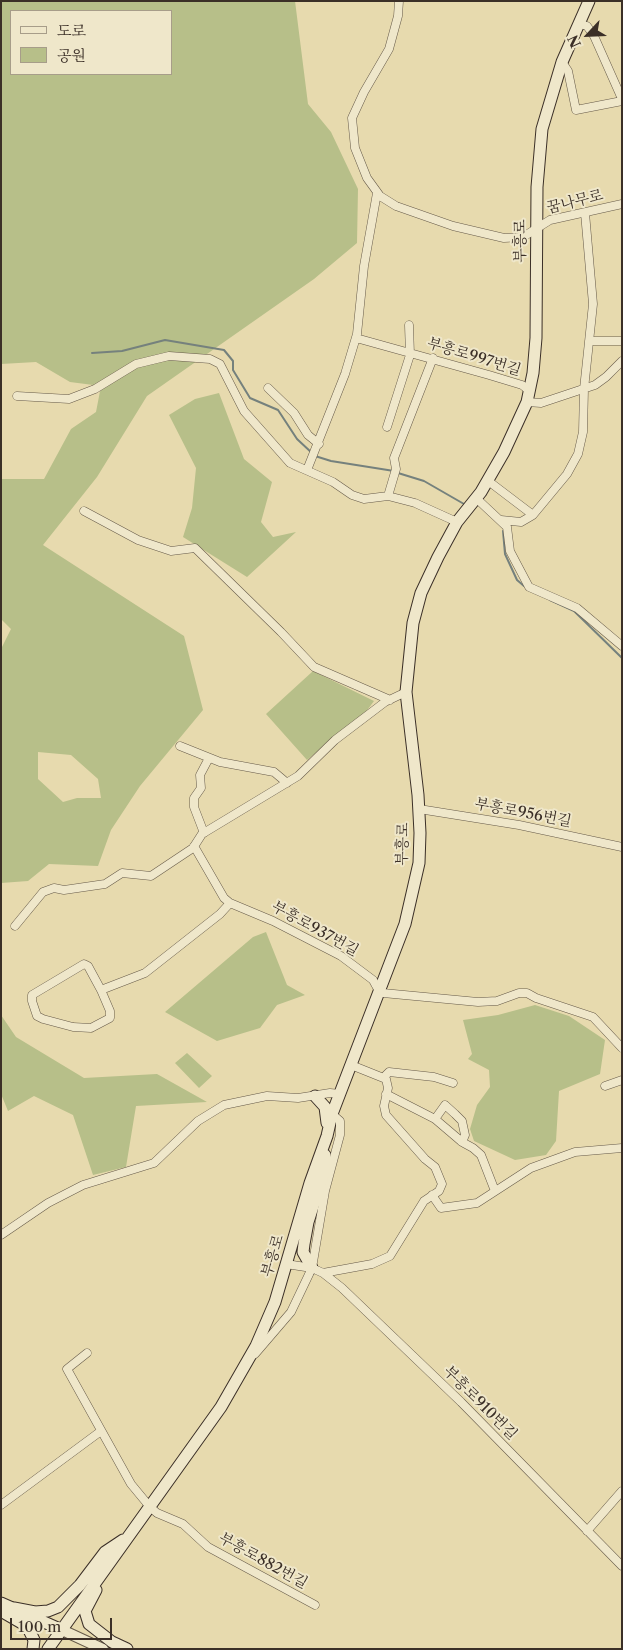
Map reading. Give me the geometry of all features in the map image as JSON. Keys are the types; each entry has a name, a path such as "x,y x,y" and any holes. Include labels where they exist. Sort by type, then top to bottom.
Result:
{"main road":[{"name":"부흥로","path":"48,1649 74,1610 105,1570 221,1407 247,1363 275,1302 332,1114 405,924 419,863 419,809 406,692 413,623 426,580 457,522 476,498 504,452 529,397 537,318 537,187 542,129 562,62 590,1"},
{"path":"312,1268 303,1252 308,1222 323,1175 328,1132 325,1108 316,1096"},
{"path":"14,1608 35,1612 55,1609 67,1601 106,1552 129,1536"},
{"path":"105,1570 85,1611 86,1618 92,1629 126,1649"},
{"path":"74,1610 80,1585"},
{"path":"1,1603 62,1630"},
{"path":"1,1611 26,1626 34,1640 33,1649"}],"street":[{"path":"308,470 356,338 360,295 377,193 367,178 355,148 352,118 360,99 389,49 398,16 399,1"},
{"path":"562,62 568,71 576,110 622,100 594,36 588,26 580,24"},
{"name":"꿈나무로","path":"377,193 396,206 489,236 523,237 550,220 622,204"},
{"path":"501,520 521,522 533,515 567,474 578,454 583,432 584,389 593,304 585,212"},
{"name":"부흥로997번길","path":"386,427 405,376 409,352 409,325"},
{"name":"부흥로997번길","path":"356,338 433,358 522,386 529,397"},
{"path":"589,341 622,341"},
{"path":"17,396 69,399 95,389 136,364 169,356 210,359 220,364 244,411 290,463 333,482 351,495 364,499 388,496 415,503 457,522"},
{"path":"388,496 395,473 394,458 433,358"},
{"path":"529,397 536,404 584,389 606,377 622,362"},
{"path":"268,388 294,413 308,435 319,444"},
{"path":"487,480 533,515"},
{"path":"476,498 501,520 506,527 510,551 528,586 577,608 622,646"},
{"path":"84,511 138,540 171,551 195,548 282,632 314,667 390,700"},
{"path":"15,926 43,892 54,888 64,890 105,884 122,873 150,876 194,846 204,833 298,776 335,740 390,700 406,692"},
{"path":"180,746 209,758 256,771 274,772 287,783"},
{"path":"204,833 194,807 194,798 201,788 200,775 209,758"},
{"name":"부흥로956번길","path":"419,809 519,825 622,847"},
{"path":"101,990 145,973 220,914 230,903 224,898 194,846"},
{"name":"부흥로937번길","path":"230,903 273,921 341,956 373,980 379,991"},
{"path":"84,964 88,966 101,990 110,1011 110,1018 91,1028 73,1027 43,1019 37,1016 32,1001 32,995 84,964"},
{"path":"379,991 388,995 478,1002 498,1002 519,992 527,993 536,998 594,1017 622,1048"},
{"path":"323,1273 357,1268 388,1258 395,1251 424,1201 441,1187 440,1176 389,1120 384,1110 387,1081 384,1077 351,1065"},
{"path":"384,1077 389,1072 434,1077 453,1083"},
{"path":"605,1086 622,1080"},
{"path":"1,1235 48,1203 83,1185 154,1163 198,1121 224,1105 267,1096 298,1098 330,1092 340,1094"},
{"path":"386,1094 435,1119 481,1155 495,1190"},
{"path":"435,1119 445,1105 456,1114 462,1121 464,1128 465,1135 462,1142"},
{"path":"247,1363 290,1312 312,1268 325,1191 340,1135 340,1121 332,1114"},
{"path":"432,1195 441,1208 477,1203 531,1168 575,1152 622,1148"},
{"name":"부흥로910번길","path":"286,1264 312,1268 323,1273 342,1288 461,1402 622,1566"},
{"path":"87,1353 67,1370 130,1484 150,1507"},
{"path":"1,1505 101,1431"},
{"path":"587,1532 601,1513 622,1491"},
{"name":"부흥로882번길","path":"150,1507 157,1513 183,1524 208,1547 314,1605"},
{"path":"62,1630 103,1649"}],"green space":[{"path":"1,1 295,1 308,104 331,132 358,189 357,243 314,279 147,396 97,477 43,545 184,636 203,710 140,786 111,830 98,866 49,864 28,881 1,883 1,649 11,629 1,619 1,479 44,479 71,429 96,412 101,386 70,382 36,362 1,364","holes":["38,752 71,755 98,779 101,798 77,798 63,802 38,779"]},
{"path":"219,393 244,459 272,482 261,522 273,537 296,532 247,577 183,537 192,508 196,468 169,415 195,399"},
{"path":"313,671 374,701 365,713 307,760 266,714"},
{"path":"266,932 287,985 305,995 277,1005 260,1028 217,1041 165,1012 253,937"},
{"path":"535,1005 569,1016 605,1040 600,1074 559,1091 556,1141 546,1155 515,1160 474,1141 470,1129 477,1105 490,1087 489,1070 468,1059 472,1054 463,1020 498,1015"},
{"path":"1,1015 16,1037 84,1078 157,1074 207,1102 136,1106 126,1167 93,1175 73,1115 34,1096 8,1111 1,1094"},
{"path":"187,1053 212,1076 199,1088 175,1063"}],"waterway":[{"path":"92,353 122,351 165,340 224,350 233,361 233,370 250,398 278,410 297,439 312,453"},
{"path":"315,456 331,461 394,471"},
{"path":"398,473 424,481 464,504"},
{"path":"503,531 505,554 517,580 524,586"},
{"path":"550,600 574,611 622,658"}]}
